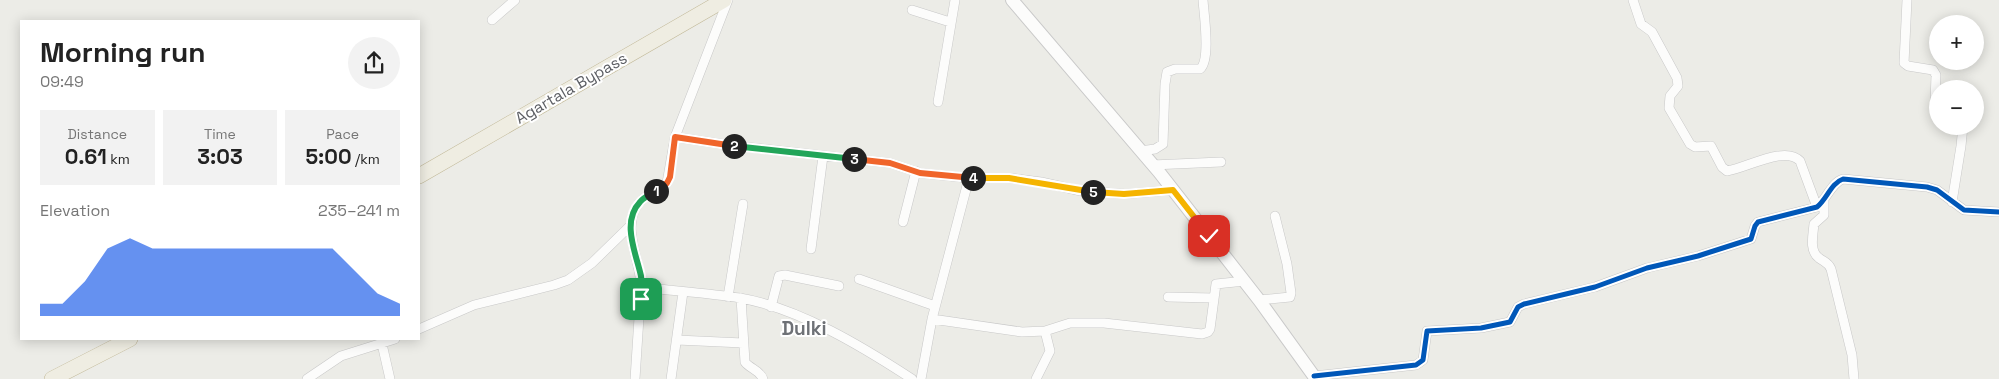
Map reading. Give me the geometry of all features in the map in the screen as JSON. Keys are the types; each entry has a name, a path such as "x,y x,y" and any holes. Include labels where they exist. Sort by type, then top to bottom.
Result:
{"highway":[{"name":"Agartala Bypass","path":"420,175 724,0"},
{"path":"52,379 128,340"}],"street":[{"path":"492,20 515,0"},
{"path":"635,379 641,287 630,225 633,212 638,203 667,183 675,137 728,0"},
{"path":"938,102 955,0"},
{"path":"1012,0 1173,190 1260,300 1315,378 1416,365 1423,360 1427,331 1481,328 1510,322 1518,307 1524,304 1595,287 1648,268 1733,246 1751,239 1758,222 1820,204 1835,184 1843,179 1927,187 1936,190 1964,210 1999,212"},
{"path":"1140,151 1155,149 1163,144 1165,84 1168,72 1175,69 1200,69 1204,65 1206,48 1203,0"},
{"path":"1632,0 1641,24 1652,32 1676,78 1678,86 1670,96 1669,108 1690,144 1695,147 1712,146 1722,167 1728,171 1783,154 1800,160 1824,215 1814,224 1813,249 1818,257 1826,262 1831,269 1852,355 1854,379"},
{"path":"1907,0 1904,63 1908,66 1934,70 1936,80"},
{"path":"912,10 950,22"},
{"path":"1952,202 1962,135"},
{"path":"675,137 728,145 890,163 916,172 969,178 1009,178 1041,182 1074,190 1124,194 1173,190"},
{"path":"812,249 823,156"},
{"path":"1152,165 1221,162"},
{"path":"903,222 916,172"},
{"path":"921,379 935,306 969,178"},
{"path":"728,297 743,204"},
{"path":"1260,300 1283,299 1290,297 1292,293 1275,216"},
{"path":"420,329 474,305 568,280 592,263 630,225"},
{"path":"771,307 779,276 784,275 839,286"},
{"path":"859,280 935,306"},
{"path":"932,319 1022,332 1044,330 1070,323 1104,322 1202,334 1210,329 1216,284 1245,281"},
{"path":"641,287 741,298 771,307 804,319 841,336 912,379"},
{"path":"671,379 684,292"},
{"path":"1168,297 1213,298"},
{"path":"741,298 745,362 758,372 763,379"},
{"path":"1036,379 1050,351 1044,330"},
{"path":"307,379 341,356 392,340"},
{"path":"677,340 743,343"},
{"path":"382,344 390,379"}],"cycle path":[{"path":"675,137 728,145 890,163 920,173 969,178 1009,178 1041,182 1081,191 1125,194 1173,190"},
{"path":"1314,376 1416,365 1423,360 1427,331 1481,328 1510,322 1518,307 1524,304 1595,287 1647,268 1698,256 1751,239 1758,222 1817,207 1835,184 1843,179 1927,187 1937,190 1964,210 1999,212"}],"district":[{"name":"Dulki","path":"804,328"}],"route":[{"path":"641,299 641,278 630,225 633,212 638,203 667,183 670,177 675,137 728,145 890,163 920,173 969,178 1009,178 1041,182 1081,191 1124,194 1173,190 1209,236"}]}
